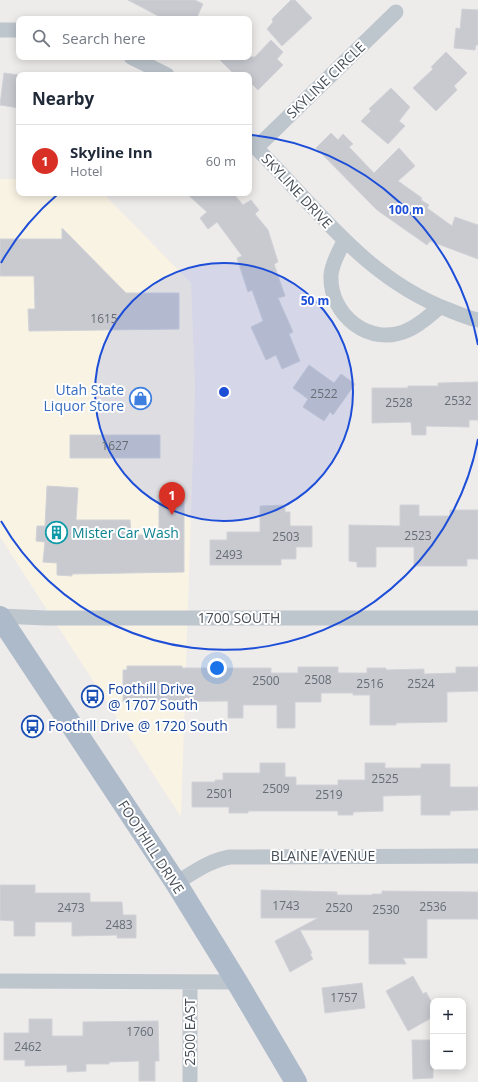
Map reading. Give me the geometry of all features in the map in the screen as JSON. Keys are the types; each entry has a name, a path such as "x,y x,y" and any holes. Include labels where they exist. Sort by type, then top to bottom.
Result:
{"main road":[{"name":"FOOTHILL DRIVE","path":"0,616 176,883 296,1082"}],"street":[{"name":"SKYLINE CIRCLE","path":"253,144 396,12"},
{"path":"0,30 16,30"},
{"path":"137,60 161,72"},
{"name":"SKYLINE DRIVE","path":"253,144 344,241 376,269 401,287 440,307 478,320"},
{"name":"SKYLINE DRIVE","path":"344,241 331,274 332,286 335,301 342,314 354,324 366,332 381,335 395,334 408,330 420,323 440,307"},
{"name":"1700 SOUTH","path":"0,616 45,618 478,618"},
{"name":"BLAINE AVENUE","path":"176,883 208,863 230,857 478,856"},
{"path":"0,981 237,982"},
{"name":"2500 EAST","path":"190,982 190,1082"}],"shaded area":[{"path":"0,179 16,179 16,196 106,196 191,283 195,389 181,817 0,537"}],"building":[{"path":"128,0 195,0 203,4 197,16 158,16"},
{"path":"291,0 295,0 312,18 282,46 267,29 273,22 272,19"},
{"path":"462,9 478,10 478,45 476,45 475,50 454,48 456,28 460,29"},
{"path":"271,40 283,52 277,59 283,65 258,90 252,84 252,72 232,72 220,60 252,60 252,57 255,57"},
{"path":"446,52 467,73 454,86 457,90 436,111 413,88 433,69 431,67"},
{"path":"4,73 16,75 16,108 0,105"},
{"path":"391,88 410,107 399,121 405,126 388,144 361,121 371,111 369,109"},
{"path":"331,133 338,140 343,134 353,144 349,147 374,173 399,148 415,166 398,181 422,198 421,200 429,205 427,208 452,226 455,217 478,225 478,259 430,241 427,245 377,210 316,148"},
{"path":"189,196 236,196 243,205 251,200 259,210 255,214 268,230 278,262 274,264 285,296 278,298 293,332 289,334 300,361 282,369 276,355 266,360 251,327 263,321 252,290 248,292 237,258 242,256 217,222 208,229 200,218 207,212"},
{"path":"62,228 126,293 179,293 179,329 29,331 28,309 35,309 34,276 0,276 0,239 62,239"},
{"path":"309,365 334,383 341,374 355,384 333,415 330,412 324,421 303,407 308,399 293,388"},
{"path":"478,382 478,420 469,420 469,427 426,426 426,435 412,435 411,422 372,423 372,388 408,388 408,386 438,386 438,383"},
{"path":"70,435 160,435 160,458 70,458"},
{"path":"47,486 78,488 76,520 130,520 131,535 159,535 159,495 184,495 184,572 72,574 72,576 57,575 57,563 43,562 45,542 36,541 37,526 45,526"},
{"path":"285,505 285,512 290,512 290,526 312,526 312,547 296,547 296,559 281,559 281,565 210,565 210,540 227,540 227,532 260,532 260,506"},
{"path":"400,505 419,505 419,516 450,516 450,510 478,510 478,559 467,559 467,566 414,566 414,547 376,547 376,567 357,567 357,562 349,561 349,525 400,526"},
{"path":"127,666 182,666 182,668 271,668 271,673 298,673 298,667 338,667 338,673 367,673 367,668 386,668 386,670 424,669 424,674 456,673 456,667 478,667 478,691 447,692 447,722 396,723 396,725 370,725 370,695 353,695 353,693 321,693 321,702 295,702 295,728 277,728 277,705 243,705 243,718 228,718 228,701 123,702 123,670 127,670"},
{"path":"260,763 285,763 285,777 296,777 296,785 338,785 338,780 365,780 365,763 385,763 385,768 421,768 421,764 450,764 450,787 478,787 478,810 450,811 450,815 421,815 421,795 383,796 383,811 353,812 353,815 338,815 338,811 248,811 248,813 229,813 229,807 192,807 192,782 215,782 215,780 223,780 223,773 260,773"},
{"path":"0,885 35,885 35,893 90,893 90,902 122,902 123,915 136,915 136,938 117,938 117,935 72,936 72,922 35,922 35,936 14,936 14,921 0,920"},
{"path":"261,890 337,892 337,895 372,895 382,894 382,891 478,892 478,919 427,919 427,958 403,958 406,964 369,964 369,930 300,930 312,953 310,954 313,959 290,972 275,941 318,918 261,918"},
{"path":"413,976 423,994 426,992 430,999 430,1019 408,1031 386,991"},
{"path":"362,983 365,1008 325,1013 322,988"},
{"path":"29,1019 52,1019 52,1036 83,1036 83,1022 158,1021 159,1061 155,1061 155,1081 139,1081 139,1061 109,1062 109,1064 86,1064 86,1071 67,1072 67,1065 25,1066 25,1060 4,1060 4,1033 29,1033"},
{"path":"412,1040 430,1040 430,1070 433,1070 433,1078 413,1079"}],"place":[{"name":"Utah State Liquor Store","path":"140,398"},
{"name":"Skyline Inn","path":"172,515"},
{"name":"Mister Car Wash","path":"56,533"},
{"name":"Foothill Drive @ 1707 South","path":"92,697"},
{"name":"Foothill Drive @ 1720 South","path":"33,726"}]}
